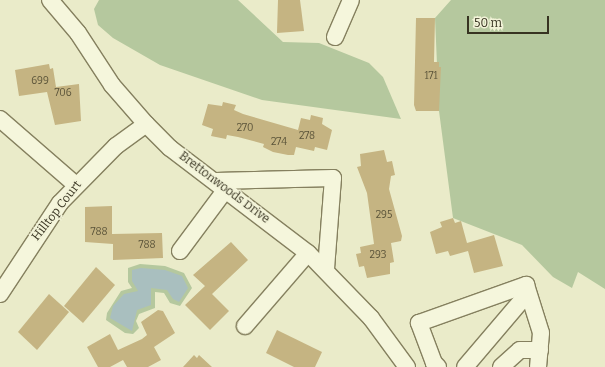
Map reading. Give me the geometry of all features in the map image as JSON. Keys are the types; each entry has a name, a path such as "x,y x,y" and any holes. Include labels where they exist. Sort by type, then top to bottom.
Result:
{"street":[{"name":"Brettonwoods Drive","path":"50,0 78,33 112,85 146,124 170,148 221,185 308,253 371,318 407,367"},
{"path":"335,37 351,0"},
{"path":"0,119 76,185"},
{"name":"Hilltop Court","path":"0,294 19,262 76,185 146,124"},
{"path":"180,251 221,185 333,178 326,270"},
{"path":"245,326 308,253"},
{"path":"434,366 419,323 526,285 541,333 538,367"},
{"path":"465,367 528,293"},
{"path":"501,367 520,350 540,350"}],"green space":[{"path":"99,0 238,0 283,42 319,43 369,63 383,77 401,119 262,100 160,65 113,38 98,25 94,9"},
{"path":"451,0 605,0 605,289 578,272 572,288 553,277 522,245 453,218 439,111 435,18"},
{"path":"140,264 165,266 184,273 192,288 180,306 170,303 164,293 155,292 155,308 139,314 136,321 139,328 133,334 125,333 106,320 107,313 121,291 132,288 128,282 128,268"}],"shaded area":[{"path":"141,268 165,270 182,276 188,288 179,302 173,299 167,290 151,288 151,305 137,310 132,331 110,318 113,306 124,294 138,291 132,281 132,270"}],"building":[{"path":"278,0 300,0 304,31 277,33"},
{"path":"416,18 435,18 434,62 439,62 439,67 441,67 439,111 416,111 414,105"},
{"path":"49,64 50,69 53,68 56,87 79,84 81,121 55,125 47,92 19,96 15,70"},
{"path":"223,102 236,105 234,110 243,114 298,130 301,118 310,120 311,115 323,118 322,124 332,130 327,150 315,147 314,151 296,147 294,155 288,155 273,152 263,147 264,144 238,137 227,135 226,139 211,136 213,129 202,125 208,104 222,106"},
{"path":"384,150 387,162 392,161 395,175 391,176 389,189 402,236 401,241 391,243 394,262 390,263 390,274 367,278 364,266 359,267 356,254 361,253 360,247 374,244 367,193 357,167 361,166 360,154"},
{"path":"112,206 112,234 162,233 163,258 113,260 113,244 85,242 85,207"},
{"path":"453,218 455,223 461,221 467,243 494,235 503,266 474,273 468,251 450,256 448,251 436,254 430,232 442,227 440,222"},
{"path":"231,242 248,260 212,294 229,311 210,330 185,305 205,286 193,275"},
{"path":"96,267 115,285 83,323 64,306"},
{"path":"49,294 69,312 37,350 18,332"},
{"path":"158,310 163,311 175,333 154,347 161,360 148,367 127,367 123,360 110,367 98,367 87,347 110,334 118,350 142,339 147,335 141,322"},
{"path":"277,330 322,352 315,367 294,367 266,353"},
{"path":"194,355 197,358 199,355 212,367 183,367"}]}
